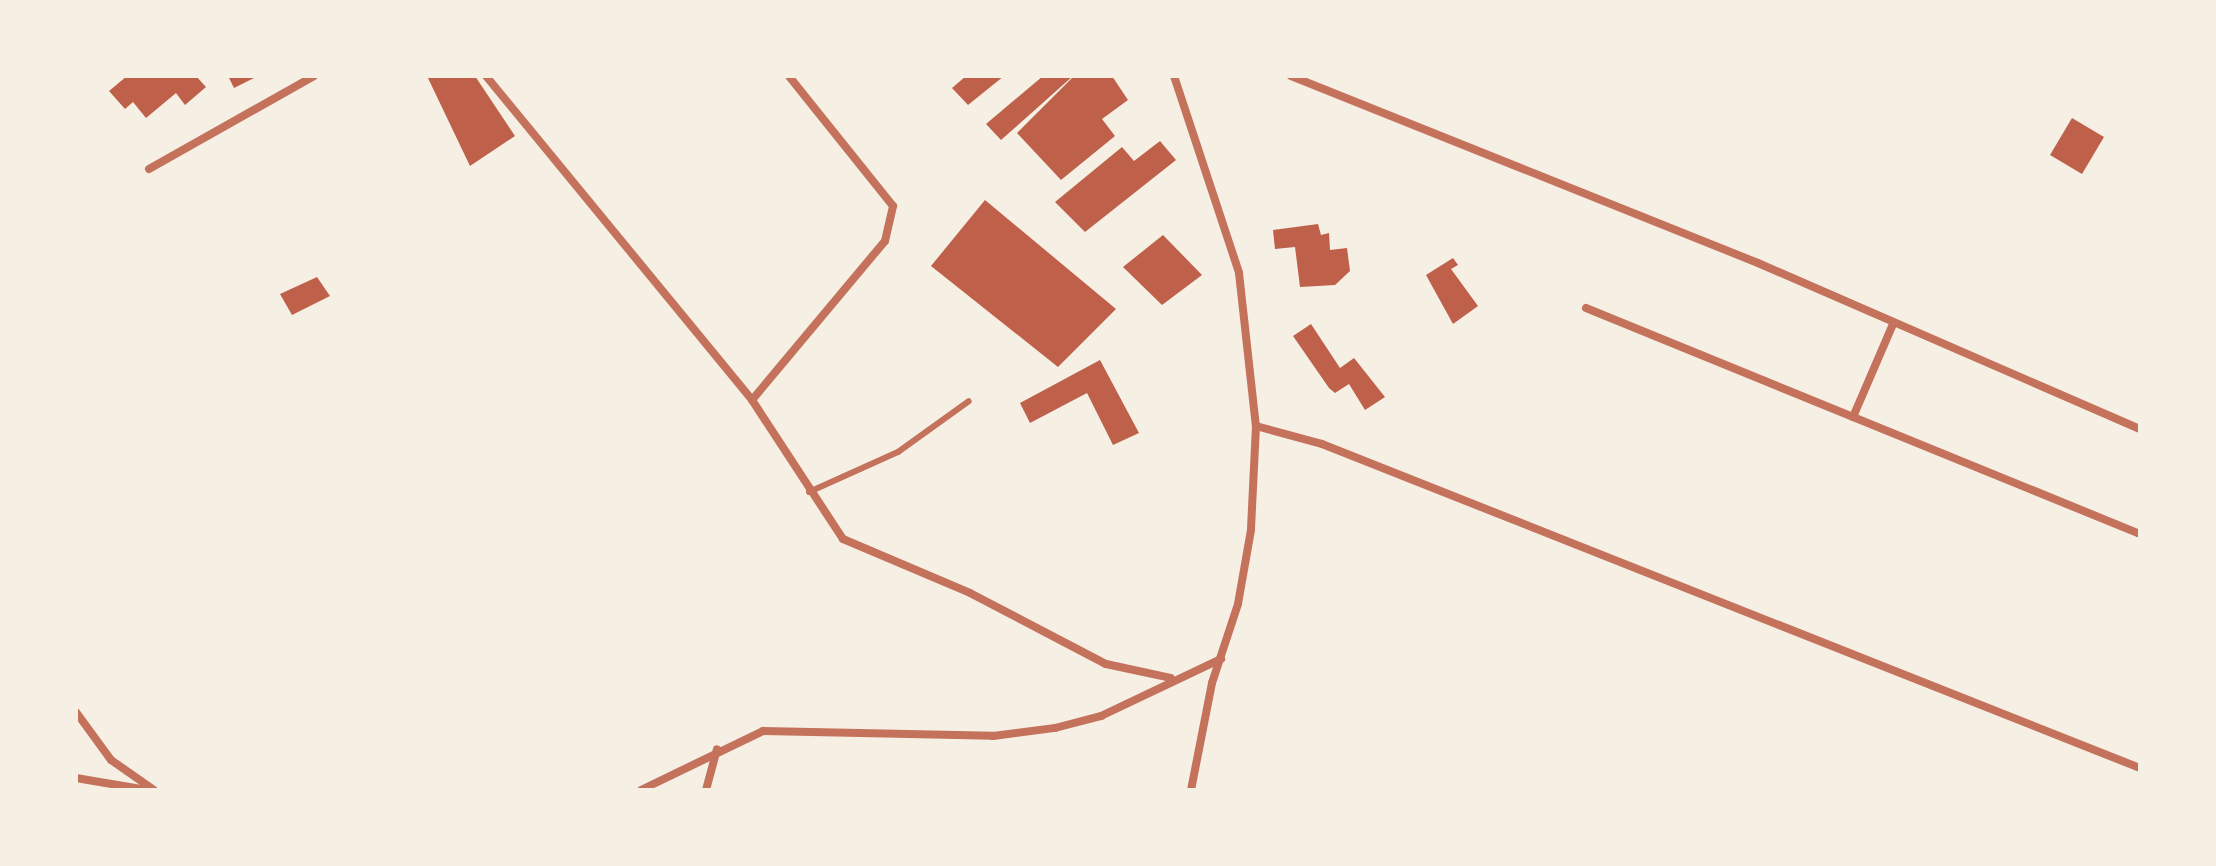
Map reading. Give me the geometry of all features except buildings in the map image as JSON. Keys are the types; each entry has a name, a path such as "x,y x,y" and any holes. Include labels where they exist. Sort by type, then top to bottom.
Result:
{"street":[{"path":"149,169 314,76"},
{"path":"486,76 752,400 809,492 843,539 970,593 1106,664 1171,678"},
{"path":"752,400 885,241 893,206 789,76"},
{"path":"1174,76 1239,273 1256,426 1251,530 1191,790"},
{"path":"1291,76 1894,322 2140,429"},
{"path":"1586,308 2140,534"},
{"path":"1853,417 1894,322"},
{"path":"1256,426 1322,444 2140,768"},
{"path":"641,790 717,749 796,727 944,737 1055,728 1101,716 1171,678 1221,659"},
{"path":"76,712 111,760 154,790"},
{"path":"706,790 717,749"},
{"path":"76,778 147,790"}],"lane":[{"path":"809,492 898,452 969,401"}]}
